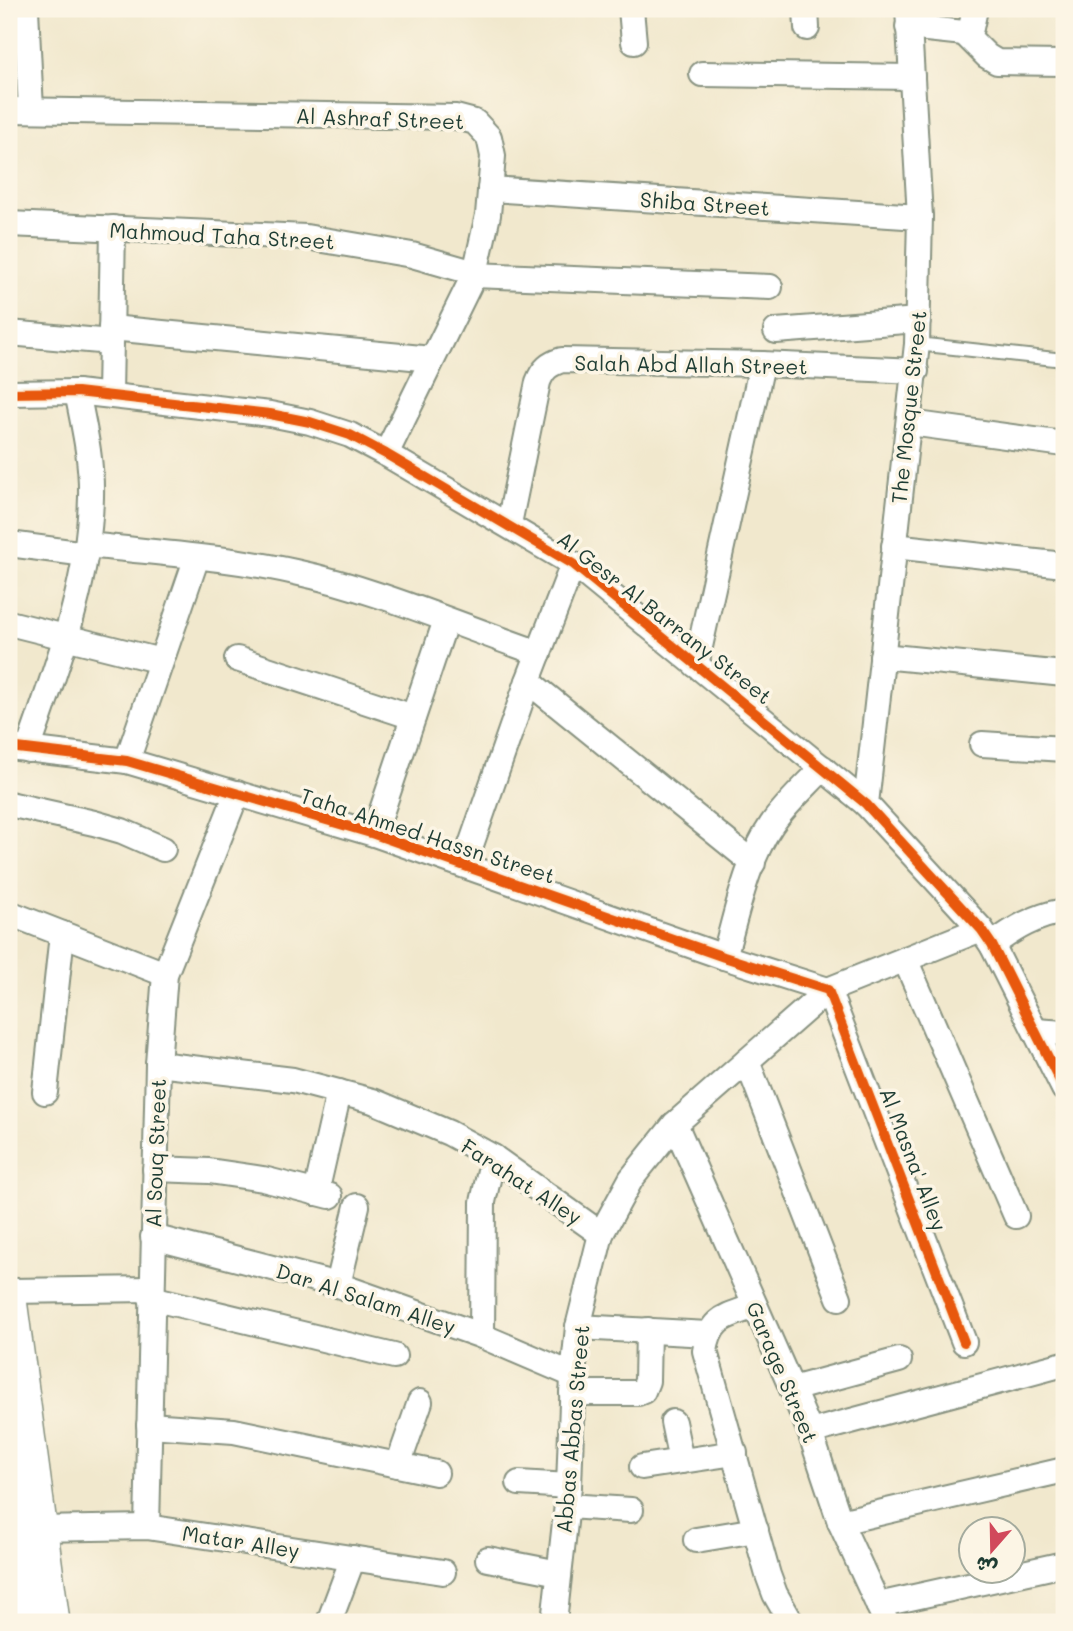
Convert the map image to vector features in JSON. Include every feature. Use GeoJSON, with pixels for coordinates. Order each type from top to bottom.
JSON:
{"type":"FeatureCollection","features":[{"type":"Feature","properties":{"kind":"main road"},"geometry":{"type":"LineString","coordinates":[[9,1300],[52,1622]]}},
{"type":"Feature","properties":{"kind":"main road"},"geometry":{"type":"LineString","coordinates":[[9,1493],[25,1622]]}},
{"type":"Feature","properties":{"kind":"street"},"geometry":{"type":"LineString","coordinates":[[20,110],[26,9]]}},
{"type":"Feature","properties":{"kind":"street"},"geometry":{"type":"LineString","coordinates":[[631,9],[634,43]]}},
{"type":"Feature","properties":{"kind":"street"},"geometry":{"type":"LineString","coordinates":[[964,33],[971,28],[975,9]]}},
{"type":"Feature","properties":{"kind":"street"},"geometry":{"type":"LineString","coordinates":[[908,18],[964,33],[987,57],[997,61],[1064,64]]}},
{"type":"Feature","properties":{"kind":"street","name":"The Mosque Street"},"geometry":{"type":"LineString","coordinates":[[866,804],[916,371],[920,217],[908,18]]}},
{"type":"Feature","properties":{"kind":"street"},"geometry":{"type":"LineString","coordinates":[[702,74],[912,77]]}},
{"type":"Feature","properties":{"kind":"street","name":"Al Ashraf Street"},"geometry":{"type":"LineString","coordinates":[[20,110],[456,117],[475,122],[489,137],[493,156],[488,215],[474,274],[386,454]]}},
{"type":"Feature","properties":{"kind":"street","name":"Shiba Street"},"geometry":{"type":"LineString","coordinates":[[490,189],[920,217]]}},
{"type":"Feature","properties":{"kind":"street","name":"Mahmoud Taha Street"},"geometry":{"type":"LineString","coordinates":[[9,224],[306,237],[412,255],[474,274],[770,287]]}},
{"type":"Feature","properties":{"kind":"street"},"geometry":{"type":"LineString","coordinates":[[110,395],[113,228]]}},
{"type":"Feature","properties":{"kind":"street"},"geometry":{"type":"LineString","coordinates":[[776,331],[918,332]]}},
{"type":"Feature","properties":{"kind":"street"},"geometry":{"type":"LineString","coordinates":[[9,333],[111,335],[432,359]]}},
{"type":"Feature","properties":{"kind":"street","name":"Salah Abd Allah Street"},"geometry":{"type":"LineString","coordinates":[[509,524],[538,382],[542,371],[551,363],[562,360],[762,364],[916,371]]}},
{"type":"Feature","properties":{"kind":"street"},"geometry":{"type":"LineString","coordinates":[[696,664],[762,364]]}},
{"type":"Feature","properties":{"kind":"street"},"geometry":{"type":"LineString","coordinates":[[18,748],[66,637],[87,550],[91,495],[88,446],[77,392]]}},
{"type":"Feature","properties":{"kind":"street","name":"Al Gesr Al Barrany Street"},"geometry":{"type":"LineString","coordinates":[[9,393],[77,392],[110,395],[270,414],[310,422],[349,435],[386,454],[573,564],[866,804],[986,937],[1064,1089]]}},
{"type":"Feature","properties":{"kind":"street"},"geometry":{"type":"LineString","coordinates":[[910,423],[1064,444]]}},
{"type":"Feature","properties":{"kind":"street"},"geometry":{"type":"LineString","coordinates":[[9,544],[197,557],[295,572],[343,584],[539,653]]}},
{"type":"Feature","properties":{"kind":"street"},"geometry":{"type":"LineString","coordinates":[[894,546],[1064,565]]}},
{"type":"Feature","properties":{"kind":"street"},"geometry":{"type":"LineString","coordinates":[[127,761],[197,557]]}},
{"type":"Feature","properties":{"kind":"street"},"geometry":{"type":"LineString","coordinates":[[464,865],[528,681],[573,564]]}},
{"type":"Feature","properties":{"kind":"street"},"geometry":{"type":"LineString","coordinates":[[374,834],[446,620]]}},
{"type":"Feature","properties":{"kind":"street"},"geometry":{"type":"LineString","coordinates":[[9,623],[161,661]]}},
{"type":"Feature","properties":{"kind":"street"},"geometry":{"type":"LineString","coordinates":[[882,656],[1064,674]]}},
{"type":"Feature","properties":{"kind":"street"},"geometry":{"type":"LineString","coordinates":[[237,659],[413,717]]}},
{"type":"Feature","properties":{"kind":"street"},"geometry":{"type":"LineString","coordinates":[[528,681],[753,863]]}},
{"type":"Feature","properties":{"kind":"street"},"geometry":{"type":"LineString","coordinates":[[982,744],[1063,740],[1064,758]]}},
{"type":"Feature","properties":{"kind":"street","name":"Taha Ahmed Hassn Street"},"geometry":{"type":"LineString","coordinates":[[18,748],[127,761],[237,793],[374,834],[724,957],[828,990]]}},
{"type":"Feature","properties":{"kind":"street"},"geometry":{"type":"LineString","coordinates":[[724,957],[753,863],[772,823],[823,768]]}},
{"type":"Feature","properties":{"kind":"street","name":"Al Souq Street"},"geometry":{"type":"LineString","coordinates":[[147,1527],[158,1064],[164,974],[237,793]]}},
{"type":"Feature","properties":{"kind":"street"},"geometry":{"type":"LineString","coordinates":[[9,804],[122,831],[163,849]]}},
{"type":"Feature","properties":{"kind":"street","name":"Abbas Abbas Street"},"geometry":{"type":"LineString","coordinates":[[554,1622],[568,1496],[578,1327],[601,1234],[631,1179],[675,1125],[828,990],[905,959],[986,937],[1045,914],[1064,911]]}},
{"type":"Feature","properties":{"kind":"street"},"geometry":{"type":"LineString","coordinates":[[9,913],[164,974]]}},
{"type":"Feature","properties":{"kind":"street"},"geometry":{"type":"LineString","coordinates":[[45,1092],[61,934]]}},
{"type":"Feature","properties":{"kind":"street"},"geometry":{"type":"LineString","coordinates":[[905,959],[1016,1216]]}},
{"type":"Feature","properties":{"kind":"street","name":"Al Masna' Alley"},"geometry":{"type":"LineString","coordinates":[[828,990],[964,1342]]}},
{"type":"Feature","properties":{"kind":"street"},"geometry":{"type":"LineString","coordinates":[[1036,1031],[1064,1033]]}},
{"type":"Feature","properties":{"kind":"street"},"geometry":{"type":"LineString","coordinates":[[747,1061],[839,1298]]}},
{"type":"Feature","properties":{"kind":"street","name":"Farahat Alley"},"geometry":{"type":"LineString","coordinates":[[158,1064],[293,1080],[386,1107],[449,1133],[493,1157],[601,1234]]}},
{"type":"Feature","properties":{"kind":"street"},"geometry":{"type":"LineString","coordinates":[[155,1169],[209,1171],[263,1179],[323,1195],[339,1092]]}},
{"type":"Feature","properties":{"kind":"street","name":"Garage Street"},"geometry":{"type":"LineString","coordinates":[[675,1125],[792,1389],[810,1432],[840,1522],[882,1614]]}},
{"type":"Feature","properties":{"kind":"street"},"geometry":{"type":"LineString","coordinates":[[482,1336],[483,1202],[493,1157]]}},
{"type":"Feature","properties":{"kind":"street"},"geometry":{"type":"LineString","coordinates":[[338,1284],[357,1206]]}},
{"type":"Feature","properties":{"kind":"street","name":"Dar Al Salam Alley"},"geometry":{"type":"LineString","coordinates":[[153,1237],[338,1284],[482,1336],[573,1384]]}},
{"type":"Feature","properties":{"kind":"street"},"geometry":{"type":"LineString","coordinates":[[9,1292],[152,1294],[394,1356]]}},
{"type":"Feature","properties":{"kind":"street"},"geometry":{"type":"LineString","coordinates":[[755,1306],[719,1320],[708,1334],[705,1351],[775,1594],[791,1622]]}},
{"type":"Feature","properties":{"kind":"street"},"geometry":{"type":"LineString","coordinates":[[578,1327],[708,1334]]}},
{"type":"Feature","properties":{"kind":"street"},"geometry":{"type":"LineString","coordinates":[[573,1384],[638,1393],[643,1391],[647,1381],[648,1331]]}},
{"type":"Feature","properties":{"kind":"street"},"geometry":{"type":"LineString","coordinates":[[792,1389],[899,1360]]}},
{"type":"Feature","properties":{"kind":"street"},"geometry":{"type":"LineString","coordinates":[[810,1432],[1064,1364]]}},
{"type":"Feature","properties":{"kind":"street"},"geometry":{"type":"LineString","coordinates":[[398,1465],[420,1402]]}},
{"type":"Feature","properties":{"kind":"street"},"geometry":{"type":"LineString","coordinates":[[673,1422],[681,1461]]}},
{"type":"Feature","properties":{"kind":"street"},"geometry":{"type":"LineString","coordinates":[[149,1425],[234,1431],[436,1473]]}},
{"type":"Feature","properties":{"kind":"street"},"geometry":{"type":"LineString","coordinates":[[642,1467],[735,1453]]}},
{"type":"Feature","properties":{"kind":"street"},"geometry":{"type":"LineString","coordinates":[[840,1522],[1060,1471]]}},
{"type":"Feature","properties":{"kind":"street"},"geometry":{"type":"LineString","coordinates":[[519,1483],[631,1510]]}},
{"type":"Feature","properties":{"kind":"street","name":"Matar Alley"},"geometry":{"type":"LineString","coordinates":[[38,1529],[147,1527],[443,1572]]}},
{"type":"Feature","properties":{"kind":"street"},"geometry":{"type":"LineString","coordinates":[[696,1540],[756,1530]]}},
{"type":"Feature","properties":{"kind":"street"},"geometry":{"type":"LineString","coordinates":[[329,1622],[353,1558]]}},
{"type":"Feature","properties":{"kind":"street"},"geometry":{"type":"LineString","coordinates":[[488,1559],[559,1573]]}},
{"type":"Feature","properties":{"kind":"street"},"geometry":{"type":"LineString","coordinates":[[882,1614],[1064,1564]]}},
{"type":"Feature","properties":{"kind":"lane"},"geometry":{"type":"LineString","coordinates":[[918,332],[1064,360]]}},
{"type":"Feature","properties":{"kind":"cycle path"},"geometry":{"type":"LineString","coordinates":[[9,393],[77,392],[270,414],[310,422],[350,435],[386,454],[573,564],[866,804],[981,929],[992,945],[1064,1089]]}},
{"type":"Feature","properties":{"kind":"cycle path"},"geometry":{"type":"LineString","coordinates":[[9,747],[127,761],[374,834],[724,957],[828,990],[964,1342]]}}]}
